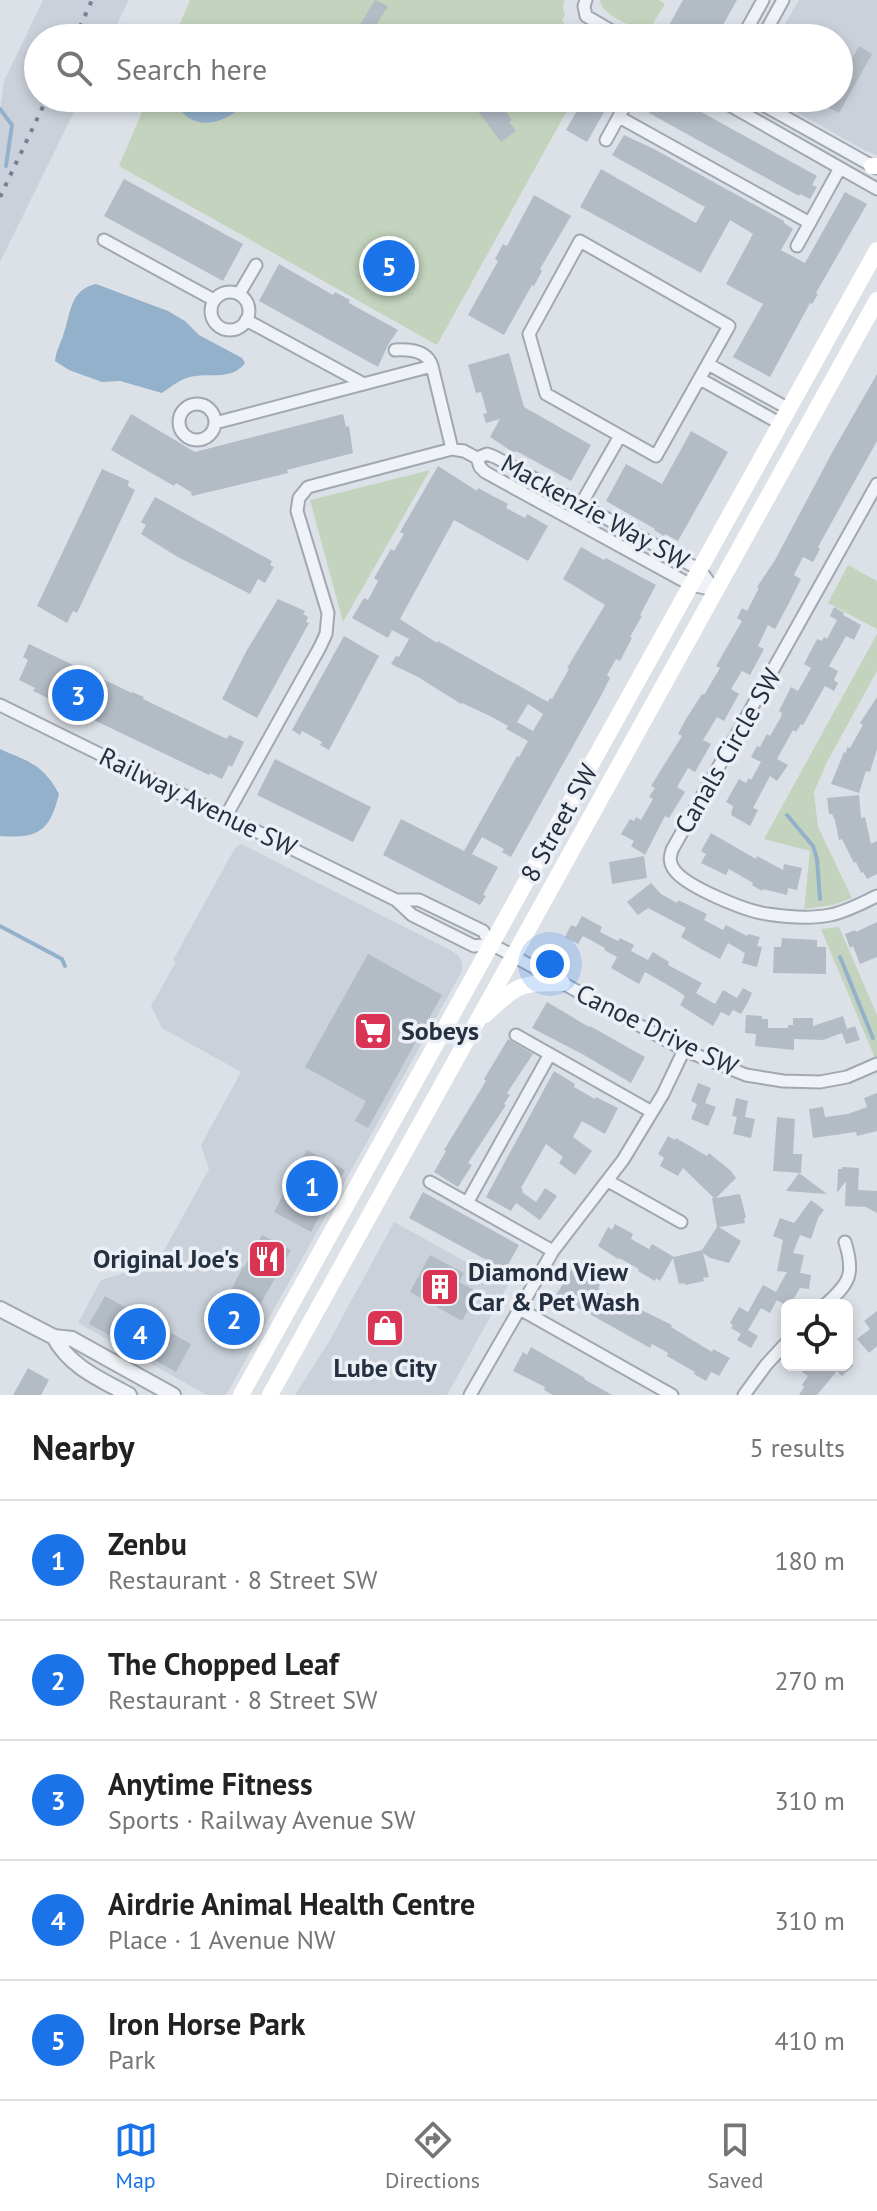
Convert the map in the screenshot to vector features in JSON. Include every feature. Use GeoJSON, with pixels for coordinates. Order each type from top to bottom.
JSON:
{"type":"FeatureCollection","features":[{"type":"Feature","properties":{"kind":"main road","name":"8 Street SW"},"geometry":{"type":"LineString","coordinates":[[241,1395],[877,250]]}},
{"type":"Feature","properties":{"kind":"main road","name":"8 Street SW"},"geometry":{"type":"LineString","coordinates":[[272,1395],[877,300]]}},
{"type":"Feature","properties":{"kind":"main road"},"geometry":{"type":"LineString","coordinates":[[475,1025],[519,986],[562,983]]}},
{"type":"Feature","properties":{"kind":"street"},"geometry":{"type":"LineString","coordinates":[[750,24],[763,0]]}},
{"type":"Feature","properties":{"kind":"street"},"geometry":{"type":"LineString","coordinates":[[770,24],[783,0]]}},
{"type":"Feature","properties":{"kind":"street"},"geometry":{"type":"LineString","coordinates":[[585,6],[590,20],[598,24]]}},
{"type":"Feature","properties":{"kind":"street"},"geometry":{"type":"LineString","coordinates":[[606,140],[622,112]]}},
{"type":"Feature","properties":{"kind":"street"},"geometry":{"type":"LineString","coordinates":[[742,112],[877,189]]}},
{"type":"Feature","properties":{"kind":"street"},"geometry":{"type":"LineString","coordinates":[[776,112],[875,167]]}},
{"type":"Feature","properties":{"kind":"street"},"geometry":{"type":"LineString","coordinates":[[619,117],[810,223]]}},
{"type":"Feature","properties":{"kind":"street"},"geometry":{"type":"LineString","coordinates":[[797,246],[840,168]]}},
{"type":"Feature","properties":{"kind":"street"},"geometry":{"type":"LineString","coordinates":[[104,240],[214,300]]}},
{"type":"Feature","properties":{"kind":"street"},"geometry":{"type":"LineString","coordinates":[[580,241],[729,326],[700,379],[656,456],[546,394],[529,334],[580,241]]}},
{"type":"Feature","properties":{"kind":"street"},"geometry":{"type":"LineString","coordinates":[[239,294],[256,265]]}},
{"type":"Feature","properties":{"kind":"street"},"geometry":{"type":"LineString","coordinates":[[225,292],[239,294],[248,306],[246,320],[234,329],[220,327],[211,314],[214,300],[225,292]]}},
{"type":"Feature","properties":{"kind":"street"},"geometry":{"type":"LineString","coordinates":[[246,320],[364,384]]}},
{"type":"Feature","properties":{"kind":"street"},"geometry":{"type":"LineString","coordinates":[[226,816],[326,634],[328,613],[297,511],[299,498],[308,487],[452,449],[430,360],[408,349],[395,350]]}},
{"type":"Feature","properties":{"kind":"street"},"geometry":{"type":"LineString","coordinates":[[708,364],[785,417]]}},
{"type":"Feature","properties":{"kind":"street"},"geometry":{"type":"LineString","coordinates":[[215,423],[432,366]]}},
{"type":"Feature","properties":{"kind":"street"},"geometry":{"type":"LineString","coordinates":[[700,379],[785,417]]}},
{"type":"Feature","properties":{"kind":"street"},"geometry":{"type":"LineString","coordinates":[[572,520],[620,436]]}},
{"type":"Feature","properties":{"kind":"street","name":"Mackenzie Way SW"},"geometry":{"type":"LineString","coordinates":[[452,449],[477,458],[485,472],[691,585],[715,590]]}},
{"type":"Feature","properties":{"kind":"street","name":"Mackenzie Way SW"},"geometry":{"type":"LineString","coordinates":[[477,458],[487,454],[495,457],[700,570],[715,590]]}},
{"type":"Feature","properties":{"kind":"street","name":"Canals Circle SW"},"geometry":{"type":"LineString","coordinates":[[877,484],[670,857],[670,864],[681,877],[741,907],[764,914],[796,917],[831,915],[877,896]]}},
{"type":"Feature","properties":{"kind":"street","name":"Railway Avenue SW"},"geometry":{"type":"LineString","coordinates":[[0,705],[396,900],[412,915],[474,946],[491,944],[483,931],[419,900],[396,900]]}},
{"type":"Feature","properties":{"kind":"street","name":"Canoe Drive SW"},"geometry":{"type":"LineString","coordinates":[[491,944],[684,1050],[746,1075],[783,1081],[820,1082],[847,1077],[877,1064]]}},
{"type":"Feature","properties":{"kind":"street"},"geometry":{"type":"LineString","coordinates":[[516,1035],[652,1112]]}},
{"type":"Feature","properties":{"kind":"street"},"geometry":{"type":"LineString","coordinates":[[470,1395],[553,1251],[608,1181],[652,1112],[684,1050]]}},
{"type":"Feature","properties":{"kind":"street"},"geometry":{"type":"LineString","coordinates":[[467,1203],[550,1054]]}},
{"type":"Feature","properties":{"kind":"street"},"geometry":{"type":"LineString","coordinates":[[608,1181],[681,1222]]}},
{"type":"Feature","properties":{"kind":"street"},"geometry":{"type":"LineString","coordinates":[[430,1182],[553,1251]]}},
{"type":"Feature","properties":{"kind":"street"},"geometry":{"type":"LineString","coordinates":[[831,1299],[845,1284],[851,1271],[845,1242]]}},
{"type":"Feature","properties":{"kind":"street"},"geometry":{"type":"LineString","coordinates":[[518,1308],[672,1395]]}},
{"type":"Feature","properties":{"kind":"street"},"geometry":{"type":"LineString","coordinates":[[0,1309],[54,1337],[72,1339],[173,1395]]}},
{"type":"Feature","properties":{"kind":"street"},"geometry":{"type":"LineString","coordinates":[[54,1337],[61,1351],[76,1365],[129,1395]]}},
{"type":"Feature","properties":{"kind":"street"},"geometry":{"type":"LineString","coordinates":[[744,1395],[781,1349]]}},
{"type":"Feature","properties":{"kind":"shaded area"},"geometry":{"type":"Polygon","coordinates":[[[43,0],[129,0],[117,24],[31,24],[43,0]]]}},
{"type":"Feature","properties":{"kind":"shaded area"},"geometry":{"type":"Polygon","coordinates":[[[799,0],[877,0],[877,155],[796,112],[853,112],[853,24],[785,24],[799,0]]]}},
{"type":"Feature","properties":{"kind":"shaded area"},"geometry":{"type":"Polygon","coordinates":[[[24,39],[24,112],[74,112],[0,262],[0,111],[4,81],[24,39]]]}},
{"type":"Feature","properties":{"kind":"shaded area"},"geometry":{"type":"Polygon","coordinates":[[[241,844],[452,951],[459,956],[462,971],[228,1392],[225,1395],[207,1395],[78,1323],[101,1280],[147,1266],[160,1258],[209,1169],[201,1145],[241,1072],[162,1028],[151,1006],[235,848],[241,844]]]}},
{"type":"Feature","properties":{"kind":"shaded area"},"geometry":{"type":"Polygon","coordinates":[[[394,1222],[508,1285],[447,1395],[295,1395],[330,1340],[394,1222]]]}},
{"type":"Feature","properties":{"kind":"green space"},"geometry":{"type":"Polygon","coordinates":[[[190,0],[564,0],[565,16],[562,19],[564,24],[180,24],[190,0]]]}},
{"type":"Feature","properties":{"kind":"green space"},"geometry":{"type":"Polygon","coordinates":[[[600,0],[659,0],[665,4],[653,24],[627,24],[602,6],[600,0]]]}},
{"type":"Feature","properties":{"kind":"green space"},"geometry":{"type":"Polygon","coordinates":[[[142,112],[566,112],[437,345],[119,166],[142,112]]]}},
{"type":"Feature","properties":{"kind":"green space"},"geometry":{"type":"Polygon","coordinates":[[[430,470],[343,622],[310,500],[430,470]]]}},
{"type":"Feature","properties":{"kind":"green space"},"geometry":{"type":"Polygon","coordinates":[[[848,565],[877,581],[877,629],[828,603],[848,565]]]}},
{"type":"Feature","properties":{"kind":"green space"},"geometry":{"type":"Polygon","coordinates":[[[877,634],[877,671],[814,792],[818,827],[852,898],[833,905],[804,909],[810,851],[764,839],[877,634]]]}},
{"type":"Feature","properties":{"kind":"green space"},"geometry":{"type":"Polygon","coordinates":[[[839,927],[877,1015],[875,1058],[821,929],[839,927]]]}},
{"type":"Feature","properties":{"kind":"water"},"geometry":{"type":"Polygon","coordinates":[[[183,112],[235,112],[216,122],[206,123],[183,112]]]}},
{"type":"Feature","properties":{"kind":"water"},"geometry":{"type":"Polygon","coordinates":[[[96,284],[168,311],[185,321],[199,335],[242,358],[245,363],[232,373],[184,379],[162,393],[120,381],[102,382],[69,370],[55,361],[57,351],[76,297],[96,284]]]}},
{"type":"Feature","properties":{"kind":"water"},"geometry":{"type":"Polygon","coordinates":[[[0,749],[41,770],[59,794],[51,817],[33,834],[0,836],[0,749]]]}},
{"type":"Feature","properties":{"kind":"building"},"geometry":{"type":"Polygon","coordinates":[[[375,0],[388,6],[377,24],[360,24],[375,0]]]}},
{"type":"Feature","properties":{"kind":"building"},"geometry":{"type":"Polygon","coordinates":[[[683,0],[737,0],[724,24],[670,24],[683,0]]]}},
{"type":"Feature","properties":{"kind":"building"},"geometry":{"type":"Polygon","coordinates":[[[859,46],[872,54],[853,88],[853,57],[859,46]]]}},
{"type":"Feature","properties":{"kind":"building"},"geometry":{"type":"Polygon","coordinates":[[[478,112],[506,112],[516,131],[501,142],[478,112]]]}},
{"type":"Feature","properties":{"kind":"building"},"geometry":{"type":"Polygon","coordinates":[[[576,112],[604,112],[587,142],[566,130],[576,112]]]}},
{"type":"Feature","properties":{"kind":"building"},"geometry":{"type":"Polygon","coordinates":[[[701,112],[817,176],[812,185],[817,187],[810,199],[799,196],[649,113],[701,112]]]}},
{"type":"Feature","properties":{"kind":"building"},"geometry":{"type":"Polygon","coordinates":[[[624,135],[784,221],[793,229],[781,250],[805,263],[845,192],[867,204],[770,377],[733,357],[763,304],[726,284],[753,234],[730,220],[701,273],[580,207],[601,169],[696,223],[705,207],[612,155],[624,135]]]}},
{"type":"Feature","properties":{"kind":"building"},"geometry":{"type":"Polygon","coordinates":[[[124,179],[243,244],[223,281],[104,216],[124,179]]]}},
{"type":"Feature","properties":{"kind":"building"},"geometry":{"type":"Polygon","coordinates":[[[534,195],[571,216],[504,335],[468,315],[498,261],[495,259],[503,244],[507,246],[534,195]]]}},
{"type":"Feature","properties":{"kind":"building"},"geometry":{"type":"Polygon","coordinates":[[[279,264],[333,295],[335,292],[350,300],[349,303],[398,330],[378,367],[259,301],[279,264]]]}},
{"type":"Feature","properties":{"kind":"building"},"geometry":{"type":"Polygon","coordinates":[[[509,353],[524,407],[591,445],[571,481],[520,453],[514,453],[490,437],[500,419],[486,423],[483,414],[487,413],[481,392],[476,393],[468,365],[509,353]]]}},
{"type":"Feature","properties":{"kind":"building"},"geometry":{"type":"Polygon","coordinates":[[[877,374],[877,441],[818,547],[820,549],[813,562],[803,557],[794,575],[801,579],[789,603],[775,629],[768,625],[758,646],[764,649],[750,675],[742,671],[731,689],[739,694],[724,721],[717,717],[703,740],[711,744],[695,772],[688,768],[677,787],[685,792],[669,818],[665,816],[645,855],[631,846],[634,841],[621,834],[630,819],[634,821],[636,817],[641,820],[653,799],[649,797],[655,788],[651,786],[682,736],[678,734],[686,719],[720,668],[716,666],[742,621],[737,618],[742,608],[747,611],[757,587],[775,560],[877,374]]]}},
{"type":"Feature","properties":{"kind":"building"},"geometry":{"type":"Polygon","coordinates":[[[131,414],[195,452],[343,414],[346,427],[349,426],[353,453],[287,470],[288,473],[192,496],[191,492],[176,483],[174,486],[111,450],[131,414]]]}},
{"type":"Feature","properties":{"kind":"building"},"geometry":{"type":"Polygon","coordinates":[[[691,431],[728,452],[678,541],[664,536],[606,501],[626,464],[662,484],[691,431]]]}},
{"type":"Feature","properties":{"kind":"building"},"geometry":{"type":"Polygon","coordinates":[[[438,466],[477,491],[478,488],[508,504],[506,508],[525,518],[527,514],[548,526],[528,561],[454,520],[400,619],[437,643],[548,702],[605,605],[563,579],[581,547],[656,585],[620,661],[616,659],[607,675],[610,678],[602,694],[511,857],[502,852],[504,849],[482,837],[472,854],[498,867],[480,905],[383,855],[401,819],[464,851],[528,741],[506,729],[508,726],[461,704],[391,664],[396,656],[399,657],[409,639],[392,630],[388,638],[352,618],[364,598],[368,600],[378,581],[374,578],[404,534],[400,532],[438,466]],[[528,704],[517,722],[533,731],[543,714],[528,704]]]}},
{"type":"Feature","properties":{"kind":"building"},"geometry":{"type":"Polygon","coordinates":[[[102,469],[129,481],[128,486],[135,490],[77,613],[73,611],[67,623],[37,606],[102,469]]]}},
{"type":"Feature","properties":{"kind":"building"},"geometry":{"type":"Polygon","coordinates":[[[155,497],[272,561],[270,565],[274,567],[265,583],[258,579],[250,594],[141,534],[146,525],[141,522],[155,497]]]}},
{"type":"Feature","properties":{"kind":"building"},"geometry":{"type":"Polygon","coordinates":[[[278,599],[305,611],[303,614],[308,617],[306,622],[309,623],[257,718],[222,699],[278,599]]]}},
{"type":"Feature","properties":{"kind":"building"},"geometry":{"type":"Polygon","coordinates":[[[834,607],[861,625],[854,640],[846,636],[829,666],[838,671],[834,691],[825,686],[803,725],[796,732],[793,730],[777,759],[788,765],[777,781],[770,776],[753,808],[758,810],[750,826],[731,815],[733,806],[726,802],[739,779],[746,783],[749,778],[751,780],[761,762],[751,757],[767,734],[770,736],[781,717],[779,711],[791,687],[798,691],[811,668],[804,664],[817,639],[827,639],[837,620],[830,616],[834,607]]]}},
{"type":"Feature","properties":{"kind":"building"},"geometry":{"type":"Polygon","coordinates":[[[344,636],[379,656],[329,750],[320,745],[322,742],[302,731],[300,735],[292,730],[344,636]]]}},
{"type":"Feature","properties":{"kind":"building"},"geometry":{"type":"Polygon","coordinates":[[[29,644],[227,739],[229,735],[244,742],[232,767],[229,765],[222,779],[209,775],[33,691],[35,688],[19,680],[28,660],[23,657],[29,644]]]}},
{"type":"Feature","properties":{"kind":"building"},"geometry":{"type":"Polygon","coordinates":[[[877,697],[877,749],[859,793],[831,784],[844,752],[847,747],[850,748],[863,725],[860,723],[877,697]]]}},
{"type":"Feature","properties":{"kind":"building"},"geometry":{"type":"Polygon","coordinates":[[[275,759],[371,807],[353,842],[257,795],[275,759]]]}},
{"type":"Feature","properties":{"kind":"building"},"geometry":{"type":"Polygon","coordinates":[[[859,795],[861,818],[865,817],[871,844],[877,841],[877,874],[867,879],[854,863],[842,839],[839,840],[835,820],[829,814],[827,798],[859,795]]]}},
{"type":"Feature","properties":{"kind":"building"},"geometry":{"type":"Polygon","coordinates":[[[711,833],[756,859],[757,856],[783,870],[784,864],[802,868],[797,890],[788,888],[787,895],[762,891],[729,869],[726,875],[701,863],[706,854],[701,851],[711,833]]]}},
{"type":"Feature","properties":{"kind":"building"},"geometry":{"type":"Polygon","coordinates":[[[644,856],[647,878],[612,884],[609,862],[644,856]]]}},
{"type":"Feature","properties":{"kind":"building"},"geometry":{"type":"Polygon","coordinates":[[[651,883],[661,894],[677,903],[678,900],[707,914],[704,920],[723,930],[726,925],[747,936],[760,937],[757,946],[762,947],[757,967],[742,963],[745,953],[728,943],[720,959],[703,950],[681,937],[686,928],[648,908],[638,915],[627,902],[651,883]]]}},
{"type":"Feature","properties":{"kind":"building"},"geometry":{"type":"Polygon","coordinates":[[[582,916],[602,927],[600,932],[634,945],[631,951],[648,960],[653,952],[669,962],[668,965],[702,983],[696,993],[715,1004],[723,990],[737,998],[743,988],[752,993],[748,1002],[741,1014],[733,1010],[729,1016],[721,1012],[713,1026],[680,1005],[685,996],[673,988],[645,972],[639,984],[611,968],[617,957],[605,948],[583,936],[578,944],[565,937],[571,925],[576,927],[582,916]]]}},
{"type":"Feature","properties":{"kind":"building"},"geometry":{"type":"Polygon","coordinates":[[[877,922],[877,957],[860,964],[845,934],[877,922]]]}},
{"type":"Feature","properties":{"kind":"building"},"geometry":{"type":"Polygon","coordinates":[[[782,938],[817,940],[817,947],[826,947],[826,974],[773,973],[774,947],[781,947],[782,938]]]}},
{"type":"Feature","properties":{"kind":"building","name":"Sobeys"},"geometry":{"type":"Polygon","coordinates":[[[368,954],[442,995],[368,1128],[355,1121],[366,1101],[305,1067],[368,954]]]}},
{"type":"Feature","properties":{"kind":"building"},"geometry":{"type":"Polygon","coordinates":[[[547,1002],[645,1057],[631,1083],[532,1028],[547,1002]]]}},
{"type":"Feature","properties":{"kind":"building"},"geometry":{"type":"Polygon","coordinates":[[[746,1015],[768,1019],[768,1028],[788,1028],[788,1025],[793,1025],[793,1018],[813,1018],[813,1026],[843,1016],[847,1029],[855,1026],[860,1040],[846,1044],[842,1033],[823,1040],[794,1039],[794,1050],[755,1046],[756,1034],[745,1033],[746,1015]]]}},
{"type":"Feature","properties":{"kind":"building"},"geometry":{"type":"Polygon","coordinates":[[[508,1039],[533,1054],[507,1093],[510,1095],[506,1105],[468,1163],[472,1165],[458,1187],[434,1172],[508,1039]]]}},
{"type":"Feature","properties":{"kind":"building"},"geometry":{"type":"Polygon","coordinates":[[[554,1071],[575,1084],[574,1087],[618,1108],[605,1134],[582,1121],[573,1137],[592,1151],[575,1175],[559,1163],[563,1157],[546,1144],[521,1188],[536,1202],[545,1188],[557,1196],[540,1220],[516,1203],[511,1211],[486,1197],[554,1071]]]}},
{"type":"Feature","properties":{"kind":"building"},"geometry":{"type":"Polygon","coordinates":[[[698,1083],[711,1088],[705,1103],[716,1107],[708,1126],[691,1119],[697,1104],[691,1101],[698,1083]]]}},
{"type":"Feature","properties":{"kind":"building"},"geometry":{"type":"Polygon","coordinates":[[[877,1093],[877,1131],[857,1136],[856,1132],[813,1138],[809,1109],[823,1107],[825,1117],[848,1114],[867,1107],[864,1098],[877,1093]]]}},
{"type":"Feature","properties":{"kind":"building"},"geometry":{"type":"Polygon","coordinates":[[[736,1098],[748,1101],[745,1117],[755,1119],[751,1138],[733,1134],[737,1117],[732,1116],[736,1098]]]}},
{"type":"Feature","properties":{"kind":"building"},"geometry":{"type":"Polygon","coordinates":[[[777,1117],[795,1119],[793,1154],[802,1154],[801,1173],[773,1171],[777,1117]]]}},
{"type":"Feature","properties":{"kind":"building"},"geometry":{"type":"Polygon","coordinates":[[[668,1136],[707,1156],[709,1153],[731,1171],[736,1178],[716,1198],[740,1194],[746,1218],[745,1223],[719,1227],[741,1241],[729,1263],[703,1253],[709,1277],[685,1285],[679,1284],[673,1258],[660,1281],[656,1278],[655,1281],[598,1246],[608,1227],[612,1230],[615,1224],[633,1234],[631,1239],[649,1249],[652,1244],[674,1257],[702,1250],[717,1227],[714,1198],[683,1168],[678,1176],[660,1166],[664,1158],[658,1154],[668,1136]]]}},
{"type":"Feature","properties":{"kind":"building"},"geometry":{"type":"Polygon","coordinates":[[[307,1150],[345,1170],[311,1232],[274,1212],[307,1150]]]}},
{"type":"Feature","properties":{"kind":"building"},"geometry":{"type":"Polygon","coordinates":[[[859,1168],[858,1190],[877,1191],[877,1213],[866,1207],[845,1206],[846,1181],[837,1193],[838,1169],[859,1168]]]}},
{"type":"Feature","properties":{"kind":"building"},"geometry":{"type":"Polygon","coordinates":[[[799,1173],[827,1194],[786,1191],[799,1173]]]}},
{"type":"Feature","properties":{"kind":"building"},"geometry":{"type":"Polygon","coordinates":[[[423,1192],[519,1245],[505,1270],[409,1218],[423,1192]]]}},
{"type":"Feature","properties":{"kind":"building"},"geometry":{"type":"Polygon","coordinates":[[[811,1200],[824,1210],[811,1239],[800,1235],[793,1253],[804,1255],[800,1273],[811,1275],[809,1289],[800,1288],[794,1299],[781,1299],[781,1302],[777,1300],[770,1313],[761,1308],[748,1330],[758,1336],[751,1348],[737,1340],[741,1334],[731,1328],[733,1325],[730,1323],[739,1307],[748,1312],[763,1285],[776,1292],[787,1272],[777,1271],[783,1240],[773,1236],[780,1218],[794,1223],[811,1200]]]}},
{"type":"Feature","properties":{"kind":"building"},"geometry":{"type":"Polygon","coordinates":[[[262,1235],[291,1250],[244,1333],[217,1317],[262,1235]]]}},
{"type":"Feature","properties":{"kind":"building","name":"Diamond View Car & Pet Wash"},"geometry":{"type":"Polygon","coordinates":[[[430,1255],[464,1273],[459,1282],[478,1292],[462,1321],[410,1292],[430,1255]]]}},
{"type":"Feature","properties":{"kind":"building"},"geometry":{"type":"Polygon","coordinates":[[[572,1269],[600,1285],[598,1288],[672,1325],[712,1352],[713,1349],[730,1358],[719,1376],[711,1372],[706,1381],[667,1356],[668,1353],[652,1344],[650,1348],[556,1295],[572,1269]]]}},
{"type":"Feature","properties":{"kind":"building"},"geometry":{"type":"Polygon","coordinates":[[[105,1296],[191,1344],[176,1372],[89,1324],[105,1296]]]}},
{"type":"Feature","properties":{"kind":"building","name":"Lube City"},"geometry":{"type":"Polygon","coordinates":[[[384,1311],[400,1320],[386,1345],[371,1337],[384,1311]]]}},
{"type":"Feature","properties":{"kind":"building"},"geometry":{"type":"Polygon","coordinates":[[[877,1311],[877,1346],[869,1353],[857,1339],[870,1329],[864,1321],[877,1311]]]}},
{"type":"Feature","properties":{"kind":"building"},"geometry":{"type":"Polygon","coordinates":[[[531,1347],[612,1395],[553,1395],[544,1390],[545,1387],[513,1371],[523,1352],[527,1355],[531,1347]]]}},
{"type":"Feature","properties":{"kind":"building"},"geometry":{"type":"Polygon","coordinates":[[[28,1368],[49,1380],[41,1395],[13,1395],[28,1368]]]}},
{"type":"Feature","properties":{"kind":"building"},"geometry":{"type":"Polygon","coordinates":[[[837,1371],[817,1395],[799,1395],[808,1376],[802,1372],[837,1371]]]}},
{"type":"Feature","properties":{"kind":"waterway"},"geometry":{"type":"LineString","coordinates":[[0,109],[12,125],[6,166]]}},
{"type":"Feature","properties":{"kind":"waterway"},"geometry":{"type":"LineString","coordinates":[[787,815],[813,846],[820,899]]}},
{"type":"Feature","properties":{"kind":"waterway"},"geometry":{"type":"LineString","coordinates":[[0,926],[62,959],[65,966]]}},
{"type":"Feature","properties":{"kind":"waterway"},"geometry":{"type":"LineString","coordinates":[[840,957],[873,1038]]}},
{"type":"Feature","properties":{"kind":"railway"},"geometry":{"type":"LineString","coordinates":[[81,24],[92,0]]}},
{"type":"Feature","properties":{"kind":"railway"},"geometry":{"type":"LineString","coordinates":[[0,197],[40,112]]}},
{"type":"Feature","properties":{"kind":"place","name":"Iron Horse Park"},"geometry":{"type":"Point","coordinates":[389,266]}},
{"type":"Feature","properties":{"kind":"place","name":"Anytime Fitness"},"geometry":{"type":"Point","coordinates":[78,695]}},
{"type":"Feature","properties":{"kind":"place","name":"Sobeys"},"geometry":{"type":"Point","coordinates":[373,1031]}},
{"type":"Feature","properties":{"kind":"place","name":"Zenbu"},"geometry":{"type":"Point","coordinates":[312,1186]}},
{"type":"Feature","properties":{"kind":"place","name":"Original Joe's"},"geometry":{"type":"Point","coordinates":[267,1259]}},
{"type":"Feature","properties":{"kind":"place","name":"Diamond View Car & Pet Wash"},"geometry":{"type":"Point","coordinates":[440,1287]}},
{"type":"Feature","properties":{"kind":"place","name":"The Chopped Leaf"},"geometry":{"type":"Point","coordinates":[234,1319]}},
{"type":"Feature","properties":{"kind":"place","name":"Lube City"},"geometry":{"type":"Point","coordinates":[385,1328]}},
{"type":"Feature","properties":{"kind":"place","name":"Airdrie Animal Health Centre"},"geometry":{"type":"Point","coordinates":[140,1334]}}]}
